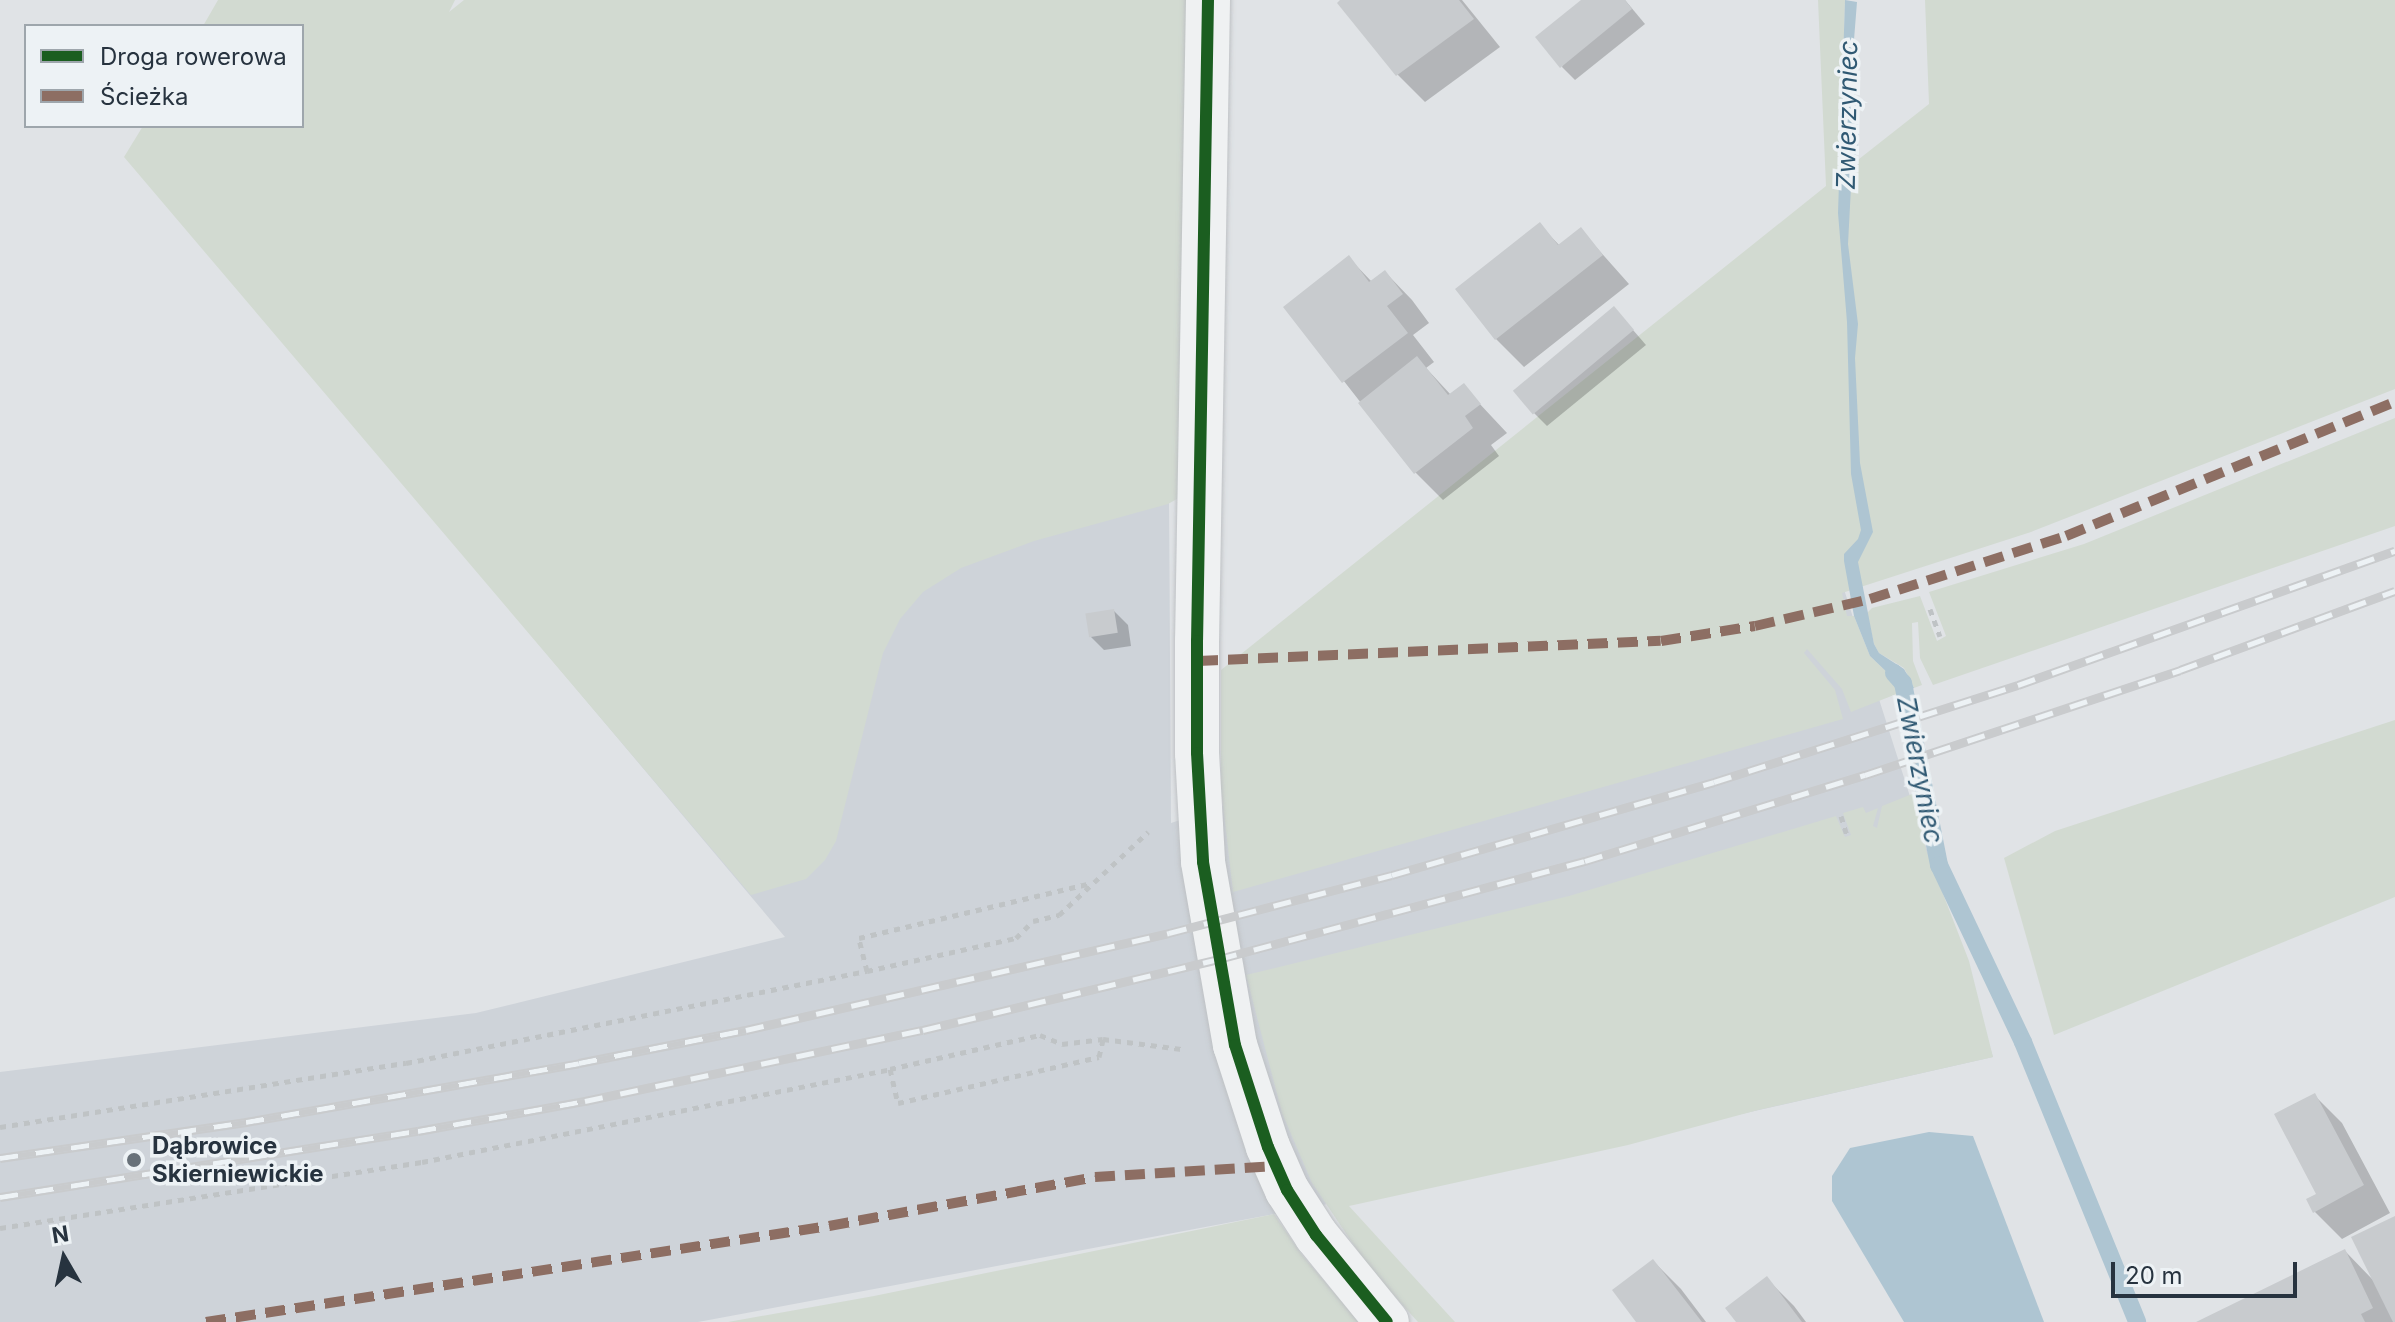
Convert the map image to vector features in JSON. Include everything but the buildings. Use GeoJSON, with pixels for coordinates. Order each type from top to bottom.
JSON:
{"type":"FeatureCollection","features":[{"type":"Feature","properties":{"kind":"street"},"geometry":{"type":"LineString","coordinates":[[1208,0],[1197,641],[1199,817],[1210,907],[1239,1056],[1268,1147],[1287,1190],[1334,1260],[1387,1322]]}},
{"type":"Feature","properties":{"kind":"path"},"geometry":{"type":"LineString","coordinates":[[1930,609],[1940,636]]}},
{"type":"Feature","properties":{"kind":"path"},"geometry":{"type":"LineString","coordinates":[[1841,816],[1847,836]]}},
{"type":"Feature","properties":{"kind":"path"},"geometry":{"type":"LineString","coordinates":[[0,1127],[406,1063],[867,971],[1016,938],[1033,921],[1059,915],[1143,833],[1199,817]]}},
{"type":"Feature","properties":{"kind":"path"},"geometry":{"type":"LineString","coordinates":[[867,971],[859,938],[1092,883]]}},
{"type":"Feature","properties":{"kind":"path"},"geometry":{"type":"LineString","coordinates":[[0,1228],[422,1162],[890,1069],[1040,1035],[1062,1044],[1103,1039],[1239,1056]]}},
{"type":"Feature","properties":{"kind":"path"},"geometry":{"type":"LineString","coordinates":[[890,1069],[898,1103],[1099,1057],[1103,1039]]}},
{"type":"Feature","properties":{"kind":"shaded area"},"geometry":{"type":"Polygon","coordinates":[[[218,0],[455,0],[449,12],[464,0],[1188,0],[1181,491],[1177,499],[1168,504],[1034,541],[961,568],[923,592],[900,619],[883,653],[836,841],[825,860],[806,879],[751,895],[124,157],[142,128],[304,128],[304,24],[204,24],[218,0]]]}},
{"type":"Feature","properties":{"kind":"shaded area"},"geometry":{"type":"Polygon","coordinates":[[[864,0],[1166,0],[1171,823],[1240,801],[1835,561],[1993,1057],[1424,1186],[698,1322],[0,1322],[0,1072],[476,1013],[785,937],[345,414],[864,0]]]}},
{"type":"Feature","properties":{"kind":"shaded area"},"geometry":{"type":"Polygon","coordinates":[[[1818,0],[1845,0],[1840,174],[1929,104],[1925,0],[2395,0],[2395,389],[2031,532],[1842,593],[1847,616],[1854,616],[1870,656],[1894,679],[1899,693],[1851,712],[1842,689],[1807,649],[1804,653],[1835,690],[1843,719],[1233,892],[1221,788],[1221,670],[1826,186],[1818,0]]]}},
{"type":"Feature","properties":{"kind":"shaded area"},"geometry":{"type":"Polygon","coordinates":[[[2395,418],[2395,526],[1933,685],[1920,658],[1918,622],[1912,623],[1913,661],[1922,685],[1914,688],[1904,668],[1879,653],[1874,644],[1867,613],[1872,608],[1920,596],[1937,641],[1946,636],[1929,592],[2084,544],[2395,418]]]}},
{"type":"Feature","properties":{"kind":"shaded area"},"geometry":{"type":"Polygon","coordinates":[[[2395,720],[2395,897],[2054,1035],[2004,858],[2055,831],[2395,720]]]}},
{"type":"Feature","properties":{"kind":"shaded area"},"geometry":{"type":"Polygon","coordinates":[[[1917,792],[1926,850],[1969,961],[1993,1057],[1758,1110],[1628,1145],[1349,1206],[1455,1322],[1418,1322],[1370,1269],[1312,1183],[1282,1113],[1246,975],[1569,896],[1836,816],[1845,837],[1851,835],[1843,813],[1863,807],[1866,813],[1878,808],[1873,826],[1877,828],[1882,806],[1917,792]]]}},
{"type":"Feature","properties":{"kind":"shaded area"},"geometry":{"type":"Polygon","coordinates":[[[1274,1214],[1302,1255],[1359,1322],[728,1322],[874,1296],[1274,1214]]]}},
{"type":"Feature","properties":{"kind":"water"},"geometry":{"type":"Polygon","coordinates":[[[1845,0],[1857,2],[1852,65],[1859,138],[1851,187],[1848,244],[1858,324],[1855,358],[1860,463],[1873,532],[1858,562],[1874,644],[1879,653],[1904,669],[1914,688],[1899,693],[1894,679],[1870,656],[1854,616],[1844,561],[1844,554],[1858,539],[1861,530],[1851,474],[1847,322],[1838,213],[1845,0]]]}},
{"type":"Feature","properties":{"kind":"water"},"geometry":{"type":"Polygon","coordinates":[[[1929,1132],[1973,1136],[2044,1322],[1904,1322],[1832,1201],[1832,1176],[1850,1148],[1929,1132]]]}},
{"type":"Feature","properties":{"kind":"waterway","name":"Zwierzyniec"},"geometry":{"type":"LineString","coordinates":[[1894,673],[1903,683],[1939,865],[2023,1042],[2137,1322]]}},
{"type":"Feature","properties":{"kind":"railway"},"geometry":{"type":"LineString","coordinates":[[0,1158],[246,1122],[579,1063],[746,1030],[1169,933],[1392,875],[1714,782],[2018,685],[2395,551]]}},
{"type":"Feature","properties":{"kind":"railway"},"geometry":{"type":"LineString","coordinates":[[0,1197],[418,1131],[585,1101],[923,1030],[1219,959],[1585,861],[1865,775],[2180,670],[2395,591]]}},
{"type":"Feature","properties":{"kind":"marked path"},"geometry":{"type":"LineString","coordinates":[[1198,661],[1661,641],[1755,626],[1870,599],[2066,536],[2395,402]]}},
{"type":"Feature","properties":{"kind":"marked path"},"geometry":{"type":"LineString","coordinates":[[206,1322],[829,1226],[1095,1177],[1277,1166]]}},
{"type":"Feature","properties":{"kind":"cycle path"},"geometry":{"type":"LineString","coordinates":[[1208,0],[1197,641],[1197,753],[1203,862],[1235,1045],[1268,1147],[1287,1190],[1316,1235],[1387,1322]]}},
{"type":"Feature","properties":{"kind":"place","name":"Dąbrowice Skierniewickie"},"geometry":{"type":"Point","coordinates":[134,1160]}}]}
